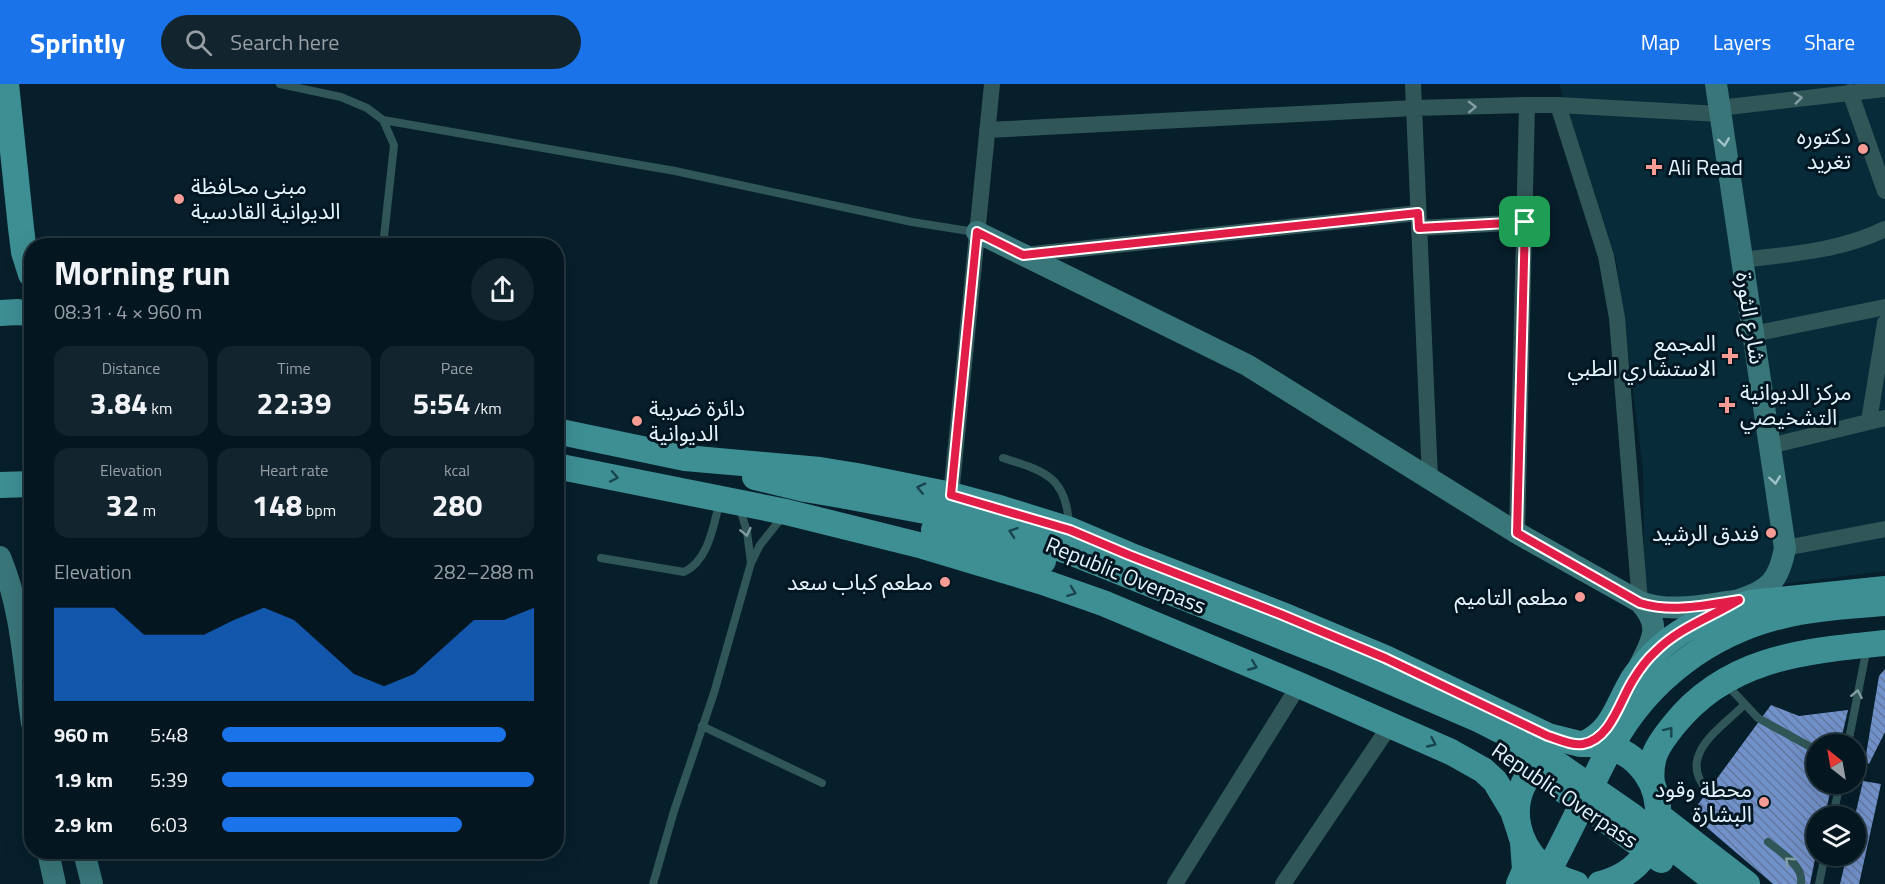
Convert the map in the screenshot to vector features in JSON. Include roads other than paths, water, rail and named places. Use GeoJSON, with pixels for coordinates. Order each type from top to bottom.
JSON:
{"type":"FeatureCollection","features":[{"type":"Feature","properties":{"kind":"main road"},"geometry":{"type":"LineString","coordinates":[[6,84],[24,252]]}},
{"type":"Feature","properties":{"kind":"main road"},"geometry":{"type":"LineString","coordinates":[[0,161],[6,211],[14,243],[24,262]]}},
{"type":"Feature","properties":{"kind":"main road"},"geometry":{"type":"LineString","coordinates":[[0,313],[24,313]]}},
{"type":"Feature","properties":{"kind":"main road"},"geometry":{"type":"LineString","coordinates":[[564,433],[686,458],[820,470],[892,482],[951,495],[1070,530],[1385,658],[1548,736],[1582,744],[1596,744],[1619,751],[1638,765],[1652,784]]}},
{"type":"Feature","properties":{"kind":"main road","name":"Republic Overpass"},"geometry":{"type":"LineString","coordinates":[[686,458],[805,489],[844,504],[957,534],[1053,564],[1404,703],[1481,739],[1539,773],[1693,884]]}},
{"type":"Feature","properties":{"kind":"main road"},"geometry":{"type":"LineString","coordinates":[[564,468],[786,512],[923,546],[1043,582],[1103,603],[1391,724],[1483,770],[1496,781],[1504,793],[1521,836],[1535,862],[1554,876],[1576,884]]}},
{"type":"Feature","properties":{"kind":"main road"},"geometry":{"type":"LineString","coordinates":[[0,485],[24,484]]}},
{"type":"Feature","properties":{"kind":"main road","name":"Republic Overpass"},"geometry":{"type":"LineString","coordinates":[[723,499],[844,504],[978,521],[1070,552],[1423,694],[1510,735],[1557,764],[1632,816],[1719,884]]}},
{"type":"Feature","properties":{"kind":"main road"},"geometry":{"type":"LineString","coordinates":[[1519,884],[1525,870],[1518,803],[1527,779],[1539,764],[1555,752],[1596,738],[1606,728],[1632,682],[1656,650],[1685,629],[1733,608],[1767,600],[1885,589]]}},
{"type":"Feature","properties":{"kind":"main road"},"geometry":{"type":"LineString","coordinates":[[1541,884],[1623,726],[1649,692],[1681,663],[1716,640],[1762,621],[1809,610],[1885,603]]}},
{"type":"Feature","properties":{"kind":"main road"},"geometry":{"type":"LineString","coordinates":[[1558,884],[1634,740],[1659,707],[1689,679],[1706,666],[1741,646],[1779,632],[1819,624],[1885,618]]}},
{"type":"Feature","properties":{"kind":"main road"},"geometry":{"type":"LineString","coordinates":[[1608,883],[1634,868],[1649,850],[1658,828],[1659,816],[1650,770],[1653,756],[1663,740],[1691,707],[1740,673],[1781,657],[1817,650],[1876,644]]}},
{"type":"Feature","properties":{"kind":"main road"},"geometry":{"type":"LineString","coordinates":[[1659,816],[1747,884]]}},
{"type":"Feature","properties":{"kind":"street"},"geometry":{"type":"LineString","coordinates":[[951,495],[992,84]]}},
{"type":"Feature","properties":{"kind":"street"},"geometry":{"type":"LineString","coordinates":[[1413,84],[1430,479]]}},
{"type":"Feature","properties":{"kind":"street","name":"شارع الثورة"},"geometry":{"type":"LineString","coordinates":[[1716,84],[1785,548],[1782,566],[1772,584],[1758,594],[1739,600]]}},
{"type":"Feature","properties":{"kind":"street"},"geometry":{"type":"LineString","coordinates":[[987,130],[1414,108],[1527,105],[1720,111],[1885,89]]}},
{"type":"Feature","properties":{"kind":"street"},"geometry":{"type":"LineString","coordinates":[[1850,92],[1885,191]]}},
{"type":"Feature","properties":{"kind":"street"},"geometry":{"type":"LineString","coordinates":[[1517,533],[1527,105]]}},
{"type":"Feature","properties":{"kind":"street"},"geometry":{"type":"LineString","coordinates":[[1558,105],[1606,256],[1617,318],[1640,603],[1653,620],[1654,633],[1632,682]]}},
{"type":"Feature","properties":{"kind":"street"},"geometry":{"type":"LineString","coordinates":[[1023,255],[1418,220],[1525,222]]}},
{"type":"Feature","properties":{"kind":"street"},"geometry":{"type":"LineString","coordinates":[[1742,260],[1815,250],[1866,238],[1885,229]]}},
{"type":"Feature","properties":{"kind":"street"},"geometry":{"type":"LineString","coordinates":[[977,232],[1247,365],[1517,533],[1640,603],[1669,609],[1739,600],[1767,600]]}},
{"type":"Feature","properties":{"kind":"street"},"geometry":{"type":"LineString","coordinates":[[1753,334],[1885,307]]}},
{"type":"Feature","properties":{"kind":"street"},"geometry":{"type":"LineString","coordinates":[[1770,446],[1877,419],[1885,323]]}},
{"type":"Feature","properties":{"kind":"street"},"geometry":{"type":"LineString","coordinates":[[1785,548],[1885,530]]}},
{"type":"Feature","properties":{"kind":"street"},"geometry":{"type":"LineString","coordinates":[[0,557],[9,580],[17,615],[24,665]]}},
{"type":"Feature","properties":{"kind":"street"},"geometry":{"type":"LineString","coordinates":[[1716,614],[1739,600]]}},
{"type":"Feature","properties":{"kind":"street"},"geometry":{"type":"LineString","coordinates":[[1175,884],[1299,685]]}},
{"type":"Feature","properties":{"kind":"street"},"geometry":{"type":"LineString","coordinates":[[1283,884],[1391,724]]}},
{"type":"Feature","properties":{"kind":"street"},"geometry":{"type":"LineString","coordinates":[[50,859],[55,884]]}},
{"type":"Feature","properties":{"kind":"street"},"geometry":{"type":"LineString","coordinates":[[86,859],[92,884]]}},
{"type":"Feature","properties":{"kind":"lane"},"geometry":{"type":"LineString","coordinates":[[280,84],[340,98],[367,108],[383,120],[675,171],[912,222],[977,232]]}},
{"type":"Feature","properties":{"kind":"lane"},"geometry":{"type":"LineString","coordinates":[[383,120],[394,145],[384,238]]}},
{"type":"Feature","properties":{"kind":"lane"},"geometry":{"type":"LineString","coordinates":[[1003,458],[1037,469],[1054,480],[1068,506],[1070,530]]}},
{"type":"Feature","properties":{"kind":"lane"},"geometry":{"type":"LineString","coordinates":[[601,558],[684,572],[695,567],[704,553],[723,499]]}},
{"type":"Feature","properties":{"kind":"lane"},"geometry":{"type":"LineString","coordinates":[[723,499],[747,532],[751,563]]}},
{"type":"Feature","properties":{"kind":"lane"},"geometry":{"type":"LineString","coordinates":[[653,884],[714,693],[751,563],[760,545],[786,512]]}},
{"type":"Feature","properties":{"kind":"lane"},"geometry":{"type":"LineString","coordinates":[[1851,734],[1876,644]]}},
{"type":"Feature","properties":{"kind":"lane"},"geometry":{"type":"LineString","coordinates":[[1725,682],[1744,705],[1764,722],[1806,745]]}},
{"type":"Feature","properties":{"kind":"lane"},"geometry":{"type":"LineString","coordinates":[[1708,791],[1700,782],[1697,774],[1697,757],[1706,742],[1744,705]]}},
{"type":"Feature","properties":{"kind":"lane"},"geometry":{"type":"LineString","coordinates":[[702,726],[822,783]]}},
{"type":"Feature","properties":{"kind":"lane"},"geometry":{"type":"LineString","coordinates":[[1768,842],[1796,866],[1800,873],[1801,884]]}},
{"type":"Feature","properties":{"kind":"lane"},"geometry":{"type":"LineString","coordinates":[[1820,884],[1823,866]]}},
{"type":"Feature","properties":{"kind":"place","name":"دكتوره تغريد"},"geometry":{"type":"Point","coordinates":[1863,149]}},
{"type":"Feature","properties":{"kind":"place","name":"Ali Read"},"geometry":{"type":"Point","coordinates":[1654,167]}},
{"type":"Feature","properties":{"kind":"place","name":"مبنى محافظة الديوانية القادسية"},"geometry":{"type":"Point","coordinates":[179,199]}},
{"type":"Feature","properties":{"kind":"place","name":"المجمع الاستشاري الطبي"},"geometry":{"type":"Point","coordinates":[1730,356]}},
{"type":"Feature","properties":{"kind":"place","name":"مركز الديوانية التشخيصي"},"geometry":{"type":"Point","coordinates":[1727,405]}},
{"type":"Feature","properties":{"kind":"place","name":"دائرة ضريبة الديوانية"},"geometry":{"type":"Point","coordinates":[637,421]}},
{"type":"Feature","properties":{"kind":"place","name":"فندق الرشيد"},"geometry":{"type":"Point","coordinates":[1771,533]}},
{"type":"Feature","properties":{"kind":"place","name":"مطعم كباب سعد"},"geometry":{"type":"Point","coordinates":[945,582]}},
{"type":"Feature","properties":{"kind":"place","name":"مطعم التاميم"},"geometry":{"type":"Point","coordinates":[1580,597]}},
{"type":"Feature","properties":{"kind":"place","name":"محطة وقود البشارة"},"geometry":{"type":"Point","coordinates":[1764,802]}}]}
